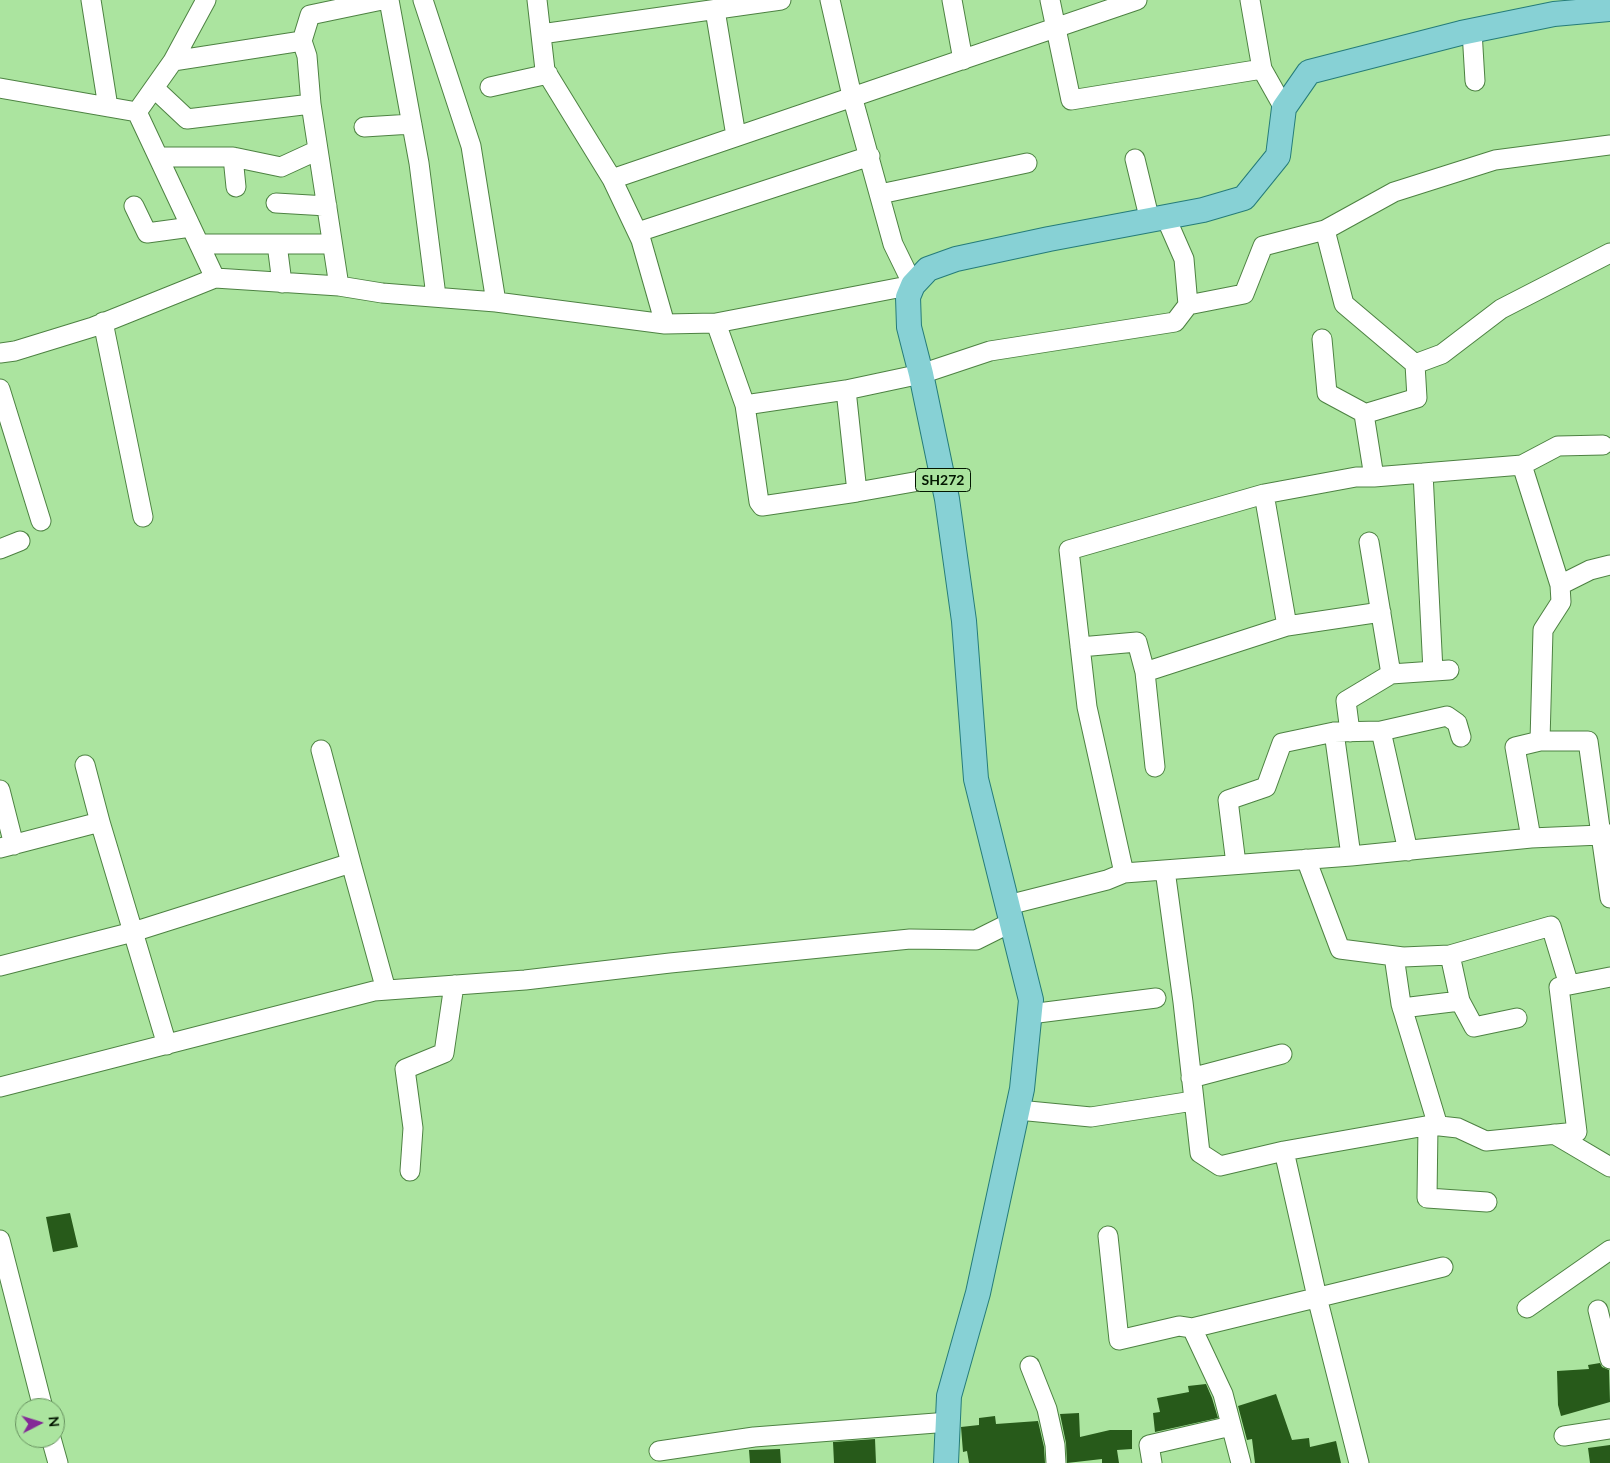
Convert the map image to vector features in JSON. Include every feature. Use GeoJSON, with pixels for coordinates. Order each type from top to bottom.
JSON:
{"type":"FeatureCollection","features":[{"type":"Feature","properties":{"kind":"main road"},"geometry":{"type":"LineString","coordinates":[[913,285],[928,269],[956,259],[1048,239],[1158,220],[1244,198],[1278,156],[1284,108],[1310,72],[1472,31],[1554,14],[1605,6]]}},
{"type":"Feature","properties":{"kind":"main road","name":"SH272"},"geometry":{"type":"LineString","coordinates":[[913,285],[908,297],[909,327],[921,374],[947,499],[964,621],[976,779],[1031,1000],[1022,1090],[1018,1110],[978,1293],[950,1396],[946,1463]]}},
{"type":"Feature","properties":{"kind":"street"},"geometry":{"type":"LineString","coordinates":[[91,0],[108,107]]}},
{"type":"Feature","properties":{"kind":"street"},"geometry":{"type":"LineString","coordinates":[[137,112],[173,61],[206,0]]}},
{"type":"Feature","properties":{"kind":"street"},"geometry":{"type":"LineString","coordinates":[[339,286],[311,104],[308,56],[302,41],[310,15],[382,0]]}},
{"type":"Feature","properties":{"kind":"street"},"geometry":{"type":"LineString","coordinates":[[389,0],[419,162],[436,296]]}},
{"type":"Feature","properties":{"kind":"street"},"geometry":{"type":"LineString","coordinates":[[423,0],[471,146],[496,302]]}},
{"type":"Feature","properties":{"kind":"street"},"geometry":{"type":"LineString","coordinates":[[537,0],[546,70],[612,179],[642,240],[665,324]]}},
{"type":"Feature","properties":{"kind":"street"},"geometry":{"type":"LineString","coordinates":[[541,34],[782,0]]}},
{"type":"Feature","properties":{"kind":"street"},"geometry":{"type":"LineString","coordinates":[[0,353],[15,351],[103,322],[215,278],[339,286],[382,292],[496,302],[665,324],[716,323],[913,285],[893,244],[852,96],[830,0]]}},
{"type":"Feature","properties":{"kind":"street"},"geometry":{"type":"LineString","coordinates":[[952,0],[963,60]]}},
{"type":"Feature","properties":{"kind":"street"},"geometry":{"type":"LineString","coordinates":[[1050,0],[1071,100],[1262,69]]}},
{"type":"Feature","properties":{"kind":"street"},"geometry":{"type":"LineString","coordinates":[[612,179],[1137,0]]}},
{"type":"Feature","properties":{"kind":"street"},"geometry":{"type":"LineString","coordinates":[[1250,0],[1262,69],[1284,108]]}},
{"type":"Feature","properties":{"kind":"street"},"geometry":{"type":"LineString","coordinates":[[715,10],[736,136]]}},
{"type":"Feature","properties":{"kind":"street"},"geometry":{"type":"LineString","coordinates":[[1472,31],[1475,81]]}},
{"type":"Feature","properties":{"kind":"street"},"geometry":{"type":"LineString","coordinates":[[173,61],[302,41]]}},
{"type":"Feature","properties":{"kind":"street"},"geometry":{"type":"LineString","coordinates":[[490,87],[548,74]]}},
{"type":"Feature","properties":{"kind":"street"},"geometry":{"type":"LineString","coordinates":[[0,88],[137,112]]}},
{"type":"Feature","properties":{"kind":"street"},"geometry":{"type":"LineString","coordinates":[[154,88],[187,118],[311,104]]}},
{"type":"Feature","properties":{"kind":"street"},"geometry":{"type":"LineString","coordinates":[[137,112],[215,278]]}},
{"type":"Feature","properties":{"kind":"street"},"geometry":{"type":"LineString","coordinates":[[364,127],[412,124]]}},
{"type":"Feature","properties":{"kind":"street"},"geometry":{"type":"LineString","coordinates":[[1188,304],[1244,294],[1263,246],[1325,230],[1394,192],[1496,160],[1610,145]]}},
{"type":"Feature","properties":{"kind":"street"},"geometry":{"type":"LineString","coordinates":[[159,157],[233,157],[281,167],[318,150]]}},
{"type":"Feature","properties":{"kind":"street"},"geometry":{"type":"LineString","coordinates":[[638,232],[870,156]]}},
{"type":"Feature","properties":{"kind":"street"},"geometry":{"type":"LineString","coordinates":[[233,157],[236,187]]}},
{"type":"Feature","properties":{"kind":"street"},"geometry":{"type":"LineString","coordinates":[[745,405],[846,390],[921,374],[990,351],[1175,322],[1188,304],[1184,259],[1158,220],[1135,158]]}},
{"type":"Feature","properties":{"kind":"street"},"geometry":{"type":"LineString","coordinates":[[880,194],[1027,162]]}},
{"type":"Feature","properties":{"kind":"street"},"geometry":{"type":"LineString","coordinates":[[276,203],[327,206]]}},
{"type":"Feature","properties":{"kind":"street"},"geometry":{"type":"LineString","coordinates":[[134,206],[147,233],[195,235],[277,244],[332,244]]}},
{"type":"Feature","properties":{"kind":"street"},"geometry":{"type":"LineString","coordinates":[[1322,339],[1327,392],[1366,414],[1417,398],[1415,364],[1344,304],[1325,230]]}},
{"type":"Feature","properties":{"kind":"street"},"geometry":{"type":"LineString","coordinates":[[277,244],[282,282]]}},
{"type":"Feature","properties":{"kind":"street"},"geometry":{"type":"LineString","coordinates":[[1415,364],[1442,354],[1501,309],[1610,253]]}},
{"type":"Feature","properties":{"kind":"street"},"geometry":{"type":"LineString","coordinates":[[103,322],[143,516]]}},
{"type":"Feature","properties":{"kind":"street"},"geometry":{"type":"LineString","coordinates":[[716,323],[745,405],[759,502],[762,506],[942,477]]}},
{"type":"Feature","properties":{"kind":"street"},"geometry":{"type":"LineString","coordinates":[[0,389],[41,521]]}},
{"type":"Feature","properties":{"kind":"street"},"geometry":{"type":"LineString","coordinates":[[846,390],[857,492]]}},
{"type":"Feature","properties":{"kind":"street"},"geometry":{"type":"LineString","coordinates":[[1366,414],[1364,414],[1374,477]]}},
{"type":"Feature","properties":{"kind":"street"},"geometry":{"type":"LineString","coordinates":[[1124,873],[1087,707],[1069,550],[1264,494],[1356,477],[1522,465],[1558,446],[1603,445]]}},
{"type":"Feature","properties":{"kind":"street"},"geometry":{"type":"LineString","coordinates":[[1522,465],[1560,585],[1561,602],[1543,630],[1540,742]]}},
{"type":"Feature","properties":{"kind":"street"},"geometry":{"type":"LineString","coordinates":[[1351,856],[1342,732],[1346,701],[1391,674],[1441,671],[1423,473]]}},
{"type":"Feature","properties":{"kind":"street"},"geometry":{"type":"LineString","coordinates":[[1264,494],[1287,626]]}},
{"type":"Feature","properties":{"kind":"street"},"geometry":{"type":"LineString","coordinates":[[0,549],[20,541]]}},
{"type":"Feature","properties":{"kind":"street"},"geometry":{"type":"LineString","coordinates":[[1369,542],[1391,674]]}},
{"type":"Feature","properties":{"kind":"street"},"geometry":{"type":"LineString","coordinates":[[1560,585],[1590,570],[1610,565]]}},
{"type":"Feature","properties":{"kind":"street"},"geometry":{"type":"LineString","coordinates":[[1145,672],[1287,626],[1381,612]]}},
{"type":"Feature","properties":{"kind":"street"},"geometry":{"type":"LineString","coordinates":[[1080,647],[1137,642],[1145,672],[1155,767]]}},
{"type":"Feature","properties":{"kind":"street"},"geometry":{"type":"LineString","coordinates":[[1236,864],[1228,800],[1266,787],[1282,743],[1342,732],[1382,732],[1447,716],[1457,723],[1461,737]]}},
{"type":"Feature","properties":{"kind":"street"},"geometry":{"type":"LineString","coordinates":[[1382,732],[1408,851]]}},
{"type":"Feature","properties":{"kind":"street"},"geometry":{"type":"LineString","coordinates":[[1531,838],[1515,747],[1540,742],[1588,741],[1606,835],[1610,898]]}},
{"type":"Feature","properties":{"kind":"street"},"geometry":{"type":"LineString","coordinates":[[321,750],[350,863],[386,990]]}},
{"type":"Feature","properties":{"kind":"street"},"geometry":{"type":"LineString","coordinates":[[85,764],[100,822],[167,1045]]}},
{"type":"Feature","properties":{"kind":"street"},"geometry":{"type":"LineString","coordinates":[[0,790],[7,846],[100,822]]}},
{"type":"Feature","properties":{"kind":"street"},"geometry":{"type":"LineString","coordinates":[[0,1087],[374,991],[525,980],[670,963],[910,939],[976,940],[1010,914],[1124,873],[1351,856],[1531,838],[1606,835]]}},
{"type":"Feature","properties":{"kind":"street"},"geometry":{"type":"LineString","coordinates":[[1306,859],[1340,949],[1394,956],[1450,955],[1551,926],[1569,985]]}},
{"type":"Feature","properties":{"kind":"street"},"geometry":{"type":"LineString","coordinates":[[0,966],[134,932],[350,863]]}},
{"type":"Feature","properties":{"kind":"street"},"geometry":{"type":"LineString","coordinates":[[1165,870],[1183,1002],[1200,1153],[1220,1166],[1284,1151],[1433,1126],[1458,1128],[1486,1141],[1577,1132],[1559,987],[1610,977]]}},
{"type":"Feature","properties":{"kind":"street"},"geometry":{"type":"LineString","coordinates":[[1450,955],[1460,1001],[1474,1027],[1517,1018]]}},
{"type":"Feature","properties":{"kind":"street"},"geometry":{"type":"LineString","coordinates":[[1394,956],[1402,1008],[1433,1126],[1427,1198],[1488,1202]]}},
{"type":"Feature","properties":{"kind":"street"},"geometry":{"type":"LineString","coordinates":[[410,1171],[413,1128],[405,1069],[444,1053],[454,985]]}},
{"type":"Feature","properties":{"kind":"street"},"geometry":{"type":"LineString","coordinates":[[1030,1014],[1156,998]]}},
{"type":"Feature","properties":{"kind":"street"},"geometry":{"type":"LineString","coordinates":[[1402,1008],[1460,1001]]}},
{"type":"Feature","properties":{"kind":"street"},"geometry":{"type":"LineString","coordinates":[[1191,1078],[1282,1054]]}},
{"type":"Feature","properties":{"kind":"street"},"geometry":{"type":"LineString","coordinates":[[1018,1110],[1091,1116],[1193,1101]]}},
{"type":"Feature","properties":{"kind":"street"},"geometry":{"type":"LineString","coordinates":[[1554,1134],[1610,1167]]}},
{"type":"Feature","properties":{"kind":"street"},"geometry":{"type":"LineString","coordinates":[[1284,1151],[1359,1463]]}},
{"type":"Feature","properties":{"kind":"street"},"geometry":{"type":"LineString","coordinates":[[1108,1236],[1119,1340],[1179,1326],[1192,1328],[1443,1266]]}},
{"type":"Feature","properties":{"kind":"street"},"geometry":{"type":"LineString","coordinates":[[0,1240],[40,1398]]}},
{"type":"Feature","properties":{"kind":"street"},"geometry":{"type":"LineString","coordinates":[[1527,1308],[1610,1250]]}},
{"type":"Feature","properties":{"kind":"street"},"geometry":{"type":"LineString","coordinates":[[1598,1310],[1610,1359]]}},
{"type":"Feature","properties":{"kind":"street"},"geometry":{"type":"LineString","coordinates":[[1192,1328],[1223,1394],[1241,1463]]}},
{"type":"Feature","properties":{"kind":"street"},"geometry":{"type":"LineString","coordinates":[[1030,1366],[1047,1409],[1055,1445],[1056,1463]]}},
{"type":"Feature","properties":{"kind":"street"},"geometry":{"type":"LineString","coordinates":[[659,1451],[754,1437],[949,1422]]}},
{"type":"Feature","properties":{"kind":"street"},"geometry":{"type":"LineString","coordinates":[[1152,1463],[1149,1445],[1232,1426]]}},
{"type":"Feature","properties":{"kind":"street"},"geometry":{"type":"LineString","coordinates":[[1564,1436],[1610,1429]]}},
{"type":"Feature","properties":{"kind":"street"},"geometry":{"type":"LineString","coordinates":[[54,1448],[58,1463]]}},
{"type":"Feature","properties":{"kind":"building"},"geometry":{"type":"Polygon","coordinates":[[[70,1213],[78,1247],[53,1252],[46,1217],[70,1213]]]}},
{"type":"Feature","properties":{"kind":"building"},"geometry":{"type":"Polygon","coordinates":[[[1600,1363],[1602,1367],[1609,1370],[1610,1402],[1561,1416],[1558,1405],[1557,1371],[1589,1369],[1588,1365],[1600,1363]]]}},
{"type":"Feature","properties":{"kind":"building"},"geometry":{"type":"Polygon","coordinates":[[[1206,1384],[1218,1418],[1155,1432],[1153,1413],[1160,1412],[1157,1398],[1189,1392],[1188,1386],[1206,1384]]]}},
{"type":"Feature","properties":{"kind":"building"},"geometry":{"type":"Polygon","coordinates":[[[1276,1394],[1292,1440],[1309,1438],[1310,1447],[1336,1441],[1341,1463],[1255,1463],[1252,1439],[1247,1440],[1238,1406],[1276,1394]]]}},
{"type":"Feature","properties":{"kind":"building"},"geometry":{"type":"Polygon","coordinates":[[[1079,1413],[1080,1437],[1110,1430],[1132,1430],[1132,1449],[1117,1450],[1119,1463],[1102,1463],[1102,1459],[1067,1463],[1066,1443],[1060,1414],[1079,1413]]]}},
{"type":"Feature","properties":{"kind":"building"},"geometry":{"type":"Polygon","coordinates":[[[995,1416],[996,1424],[1038,1421],[1044,1447],[1045,1463],[969,1463],[967,1451],[963,1452],[961,1427],[979,1425],[979,1418],[995,1416]]]}},
{"type":"Feature","properties":{"kind":"building"},"geometry":{"type":"Polygon","coordinates":[[[875,1439],[876,1463],[834,1463],[833,1442],[875,1439]]]}},
{"type":"Feature","properties":{"kind":"building"},"geometry":{"type":"Polygon","coordinates":[[[1610,1445],[1610,1463],[1590,1463],[1588,1448],[1610,1445]]]}},
{"type":"Feature","properties":{"kind":"building"},"geometry":{"type":"Polygon","coordinates":[[[780,1449],[781,1463],[750,1463],[749,1450],[780,1449]]]}}]}
